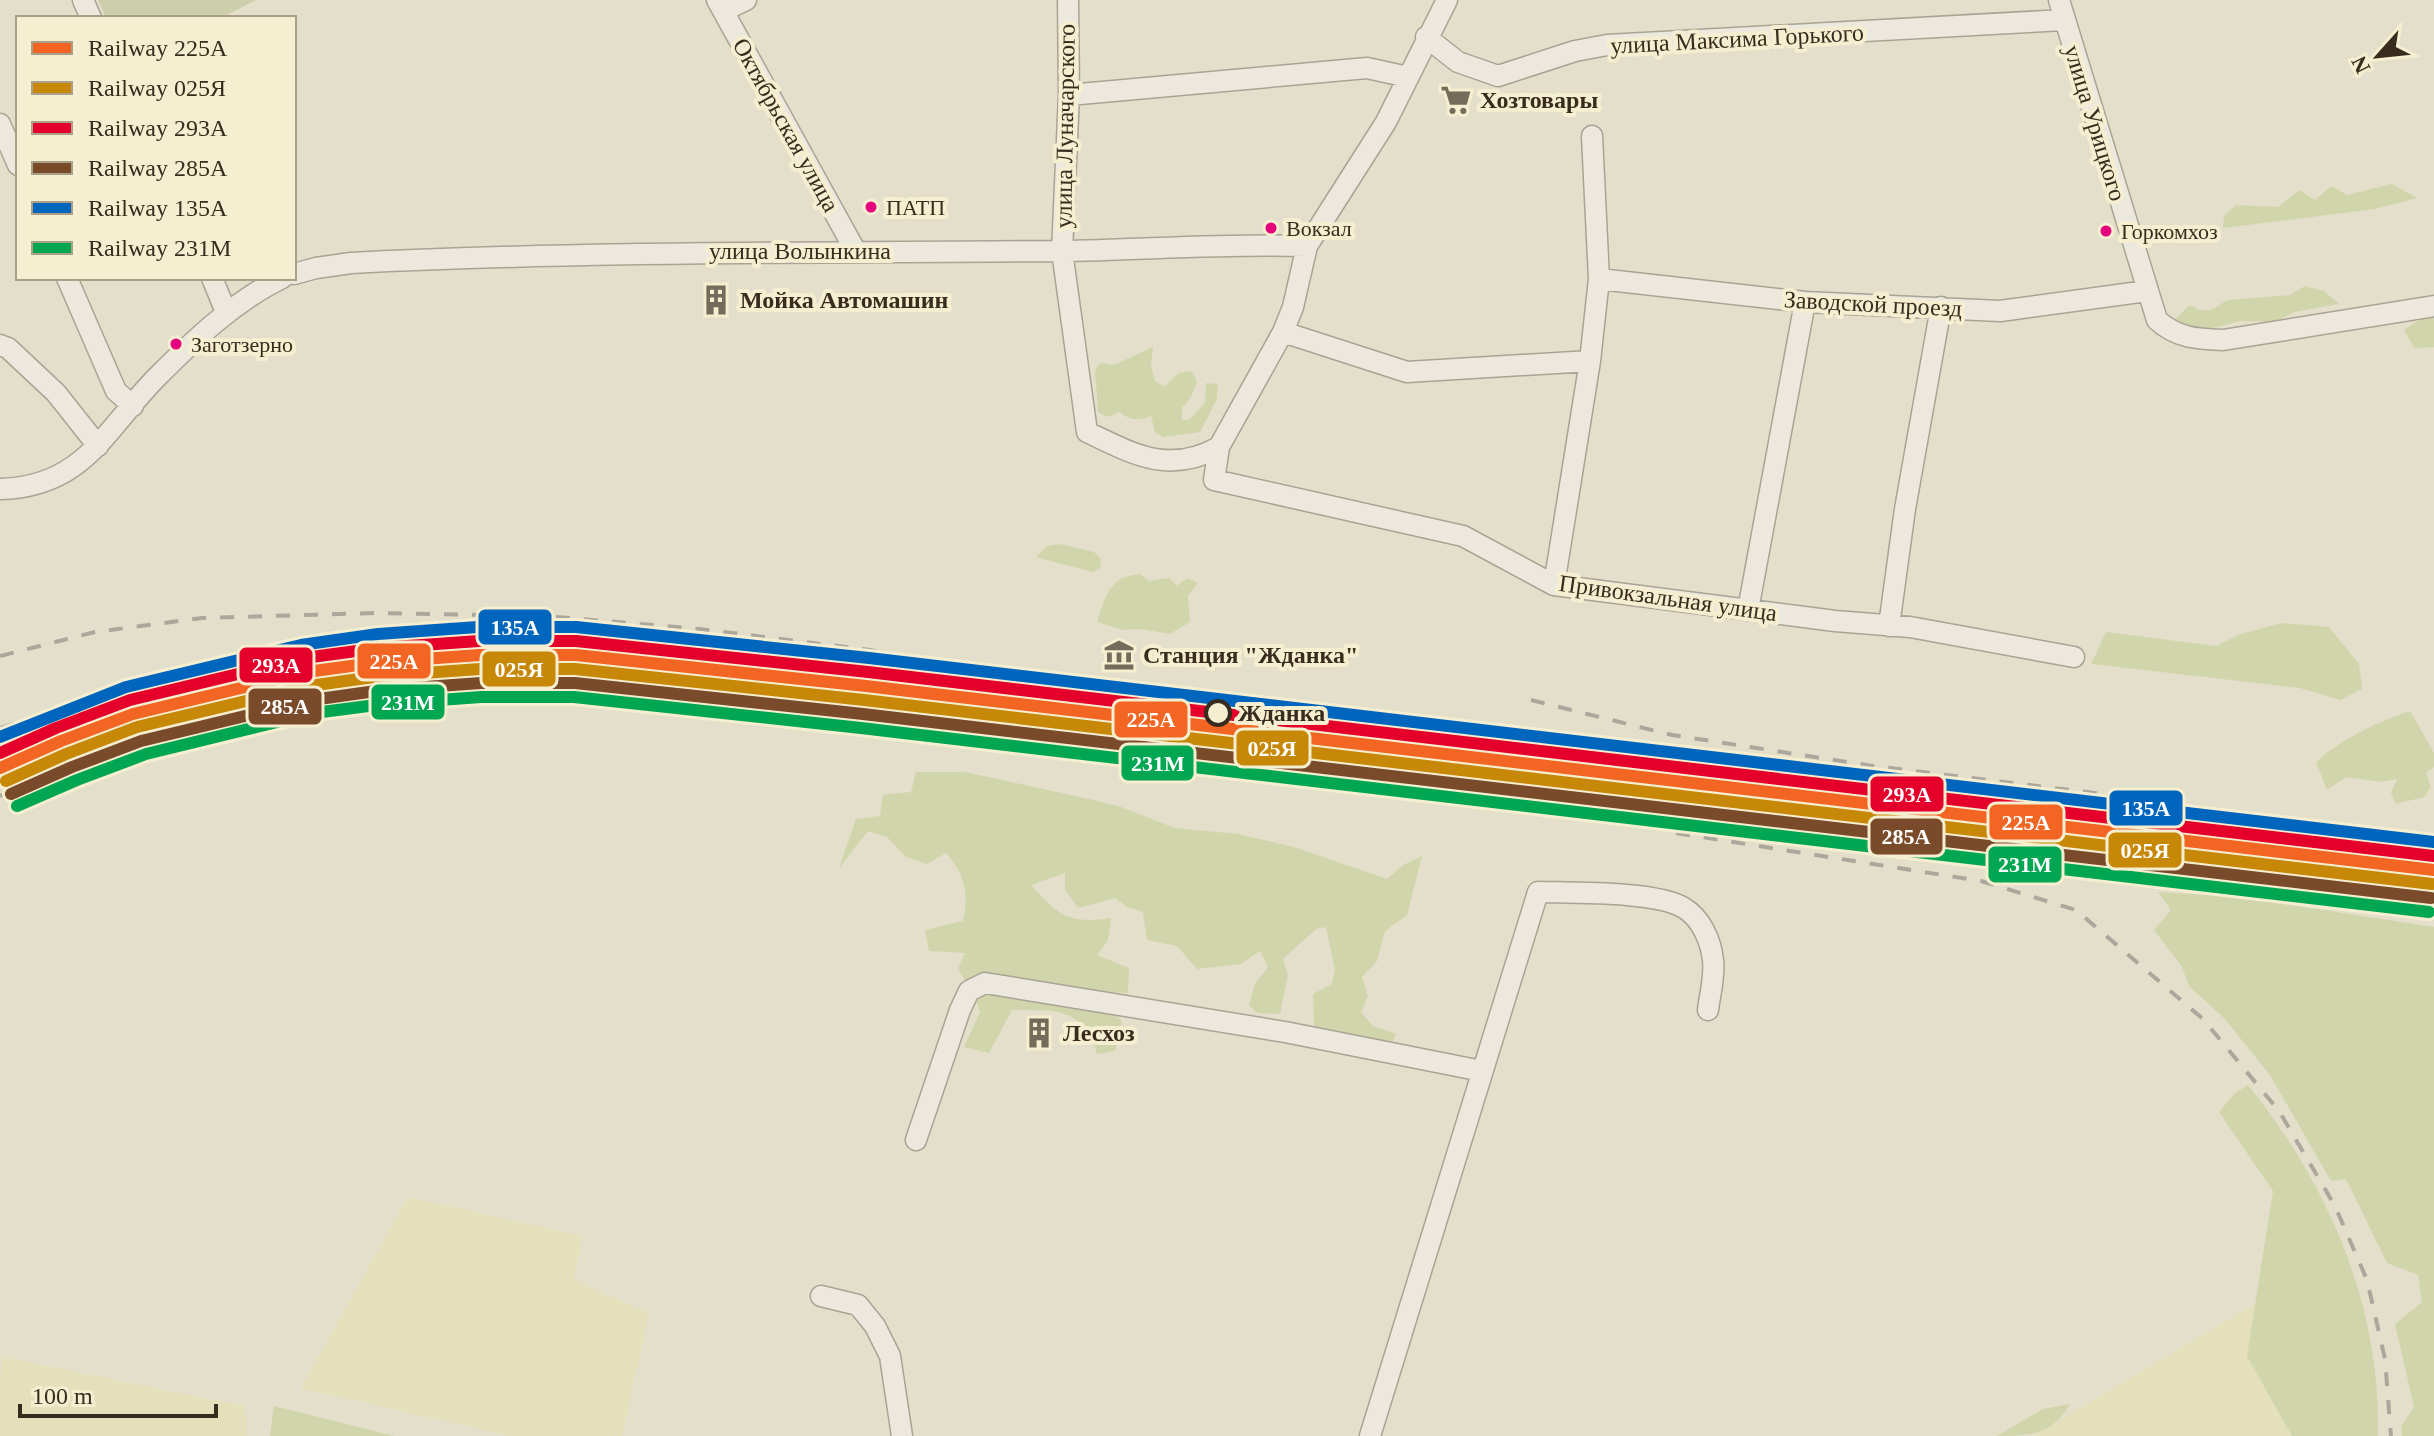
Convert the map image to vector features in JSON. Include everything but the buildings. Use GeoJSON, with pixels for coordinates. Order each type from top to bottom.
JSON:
{"type":"FeatureCollection","features":[{"type":"Feature","properties":{"kind":"street"},"geometry":{"type":"LineString","coordinates":[[720,5],[746,0]]}},
{"type":"Feature","properties":{"kind":"street","name":"улица Луначарского"},"geometry":{"type":"LineString","coordinates":[[1068,0],[1069,95],[1062,251],[1087,432],[1138,456],[1177,462],[1219,447]]}},
{"type":"Feature","properties":{"kind":"street"},"geometry":{"type":"LineString","coordinates":[[1219,447],[1283,332],[1293,307],[1307,246],[1386,122],[1447,0]]}},
{"type":"Feature","properties":{"kind":"street","name":"Октябрьская улица"},"geometry":{"type":"LineString","coordinates":[[720,5],[855,250]]}},
{"type":"Feature","properties":{"kind":"street","name":"улица Максима Горького"},"geometry":{"type":"LineString","coordinates":[[1426,37],[1458,62],[1498,76],[1575,51],[1607,45],[2061,10]]}},
{"type":"Feature","properties":{"kind":"street","name":"улица Урицкого"},"geometry":{"type":"LineString","coordinates":[[2061,10],[2147,291],[2157,320],[2170,332],[2191,339],[2223,340],[2434,306]]}},
{"type":"Feature","properties":{"kind":"street"},"geometry":{"type":"LineString","coordinates":[[1069,95],[1367,68],[1408,77]]}},
{"type":"Feature","properties":{"kind":"street"},"geometry":{"type":"LineString","coordinates":[[5,124],[16,159]]}},
{"type":"Feature","properties":{"kind":"street"},"geometry":{"type":"LineString","coordinates":[[1554,585],[1590,361],[1599,279],[1592,136]]}},
{"type":"Feature","properties":{"kind":"street","name":"улица Волынкина"},"geometry":{"type":"LineString","coordinates":[[296,274],[351,263],[566,254],[1062,251],[1240,244],[1307,246]]}},
{"type":"Feature","properties":{"kind":"street","name":"Заводской проезд"},"geometry":{"type":"LineString","coordinates":[[1599,279],[1805,302],[2000,311],[2147,291]]}},
{"type":"Feature","properties":{"kind":"street"},"geometry":{"type":"LineString","coordinates":[[68,280],[116,391],[133,406]]}},
{"type":"Feature","properties":{"kind":"street"},"geometry":{"type":"LineString","coordinates":[[213,280],[226,312]]}},
{"type":"Feature","properties":{"kind":"street"},"geometry":{"type":"LineString","coordinates":[[0,489],[37,484],[76,465],[98,446],[156,377],[226,312],[278,280]]}},
{"type":"Feature","properties":{"kind":"street"},"geometry":{"type":"LineString","coordinates":[[1748,610],[1805,302]]}},
{"type":"Feature","properties":{"kind":"street"},"geometry":{"type":"LineString","coordinates":[[1889,626],[1905,509],[1941,307]]}},
{"type":"Feature","properties":{"kind":"street"},"geometry":{"type":"LineString","coordinates":[[1283,332],[1407,372],[1590,361]]}},
{"type":"Feature","properties":{"kind":"street"},"geometry":{"type":"LineString","coordinates":[[0,345],[8,348],[56,393],[98,446]]}},
{"type":"Feature","properties":{"kind":"street","name":"Привокзальная улица"},"geometry":{"type":"LineString","coordinates":[[1219,447],[1214,480],[1463,536],[1554,585],[1910,627],[2074,657]]}},
{"type":"Feature","properties":{"kind":"street"},"geometry":{"type":"LineString","coordinates":[[1370,1436],[1538,892],[1594,892],[1673,902],[1688,910],[1706,931],[1714,962],[1708,1010]]}},
{"type":"Feature","properties":{"kind":"street"},"geometry":{"type":"LineString","coordinates":[[916,1140],[960,1010],[969,991],[985,983],[1285,1032],[1482,1071]]}},
{"type":"Feature","properties":{"kind":"street"},"geometry":{"type":"LineString","coordinates":[[821,1296],[858,1305],[875,1326],[890,1356],[902,1436]]}},
{"type":"Feature","properties":{"kind":"shaded area"},"geometry":{"type":"Polygon","coordinates":[[[408,1197],[582,1236],[574,1280],[649,1313],[622,1436],[510,1436],[301,1388],[408,1197]]]}},
{"type":"Feature","properties":{"kind":"shaded area"},"geometry":{"type":"Polygon","coordinates":[[[2256,1303],[2247,1356],[2292,1436],[2033,1436],[2256,1303]]]}},
{"type":"Feature","properties":{"kind":"shaded area"},"geometry":{"type":"Polygon","coordinates":[[[3,1357],[244,1406],[247,1436],[0,1436],[3,1357]]]}},
{"type":"Feature","properties":{"kind":"green space"},"geometry":{"type":"Polygon","coordinates":[[[98,0],[256,0],[225,16],[105,16],[98,0]]]}},
{"type":"Feature","properties":{"kind":"green space"},"geometry":{"type":"Polygon","coordinates":[[[2392,184],[2417,198],[2375,209],[2223,228],[2224,216],[2236,205],[2278,207],[2299,190],[2315,200],[2331,186],[2347,195],[2392,184]]]}},
{"type":"Feature","properties":{"kind":"green space"},"geometry":{"type":"Polygon","coordinates":[[[2305,286],[2324,291],[2339,304],[2294,312],[2275,322],[2240,321],[2206,330],[2172,322],[2190,305],[2200,310],[2211,310],[2228,300],[2290,295],[2305,286]]]}},
{"type":"Feature","properties":{"kind":"green space"},"geometry":{"type":"Polygon","coordinates":[[[2434,317],[2434,347],[2414,348],[2404,330],[2421,319],[2434,317]]]}},
{"type":"Feature","properties":{"kind":"green space"},"geometry":{"type":"Polygon","coordinates":[[[1153,347],[1151,366],[1155,381],[1164,387],[1179,373],[1191,371],[1197,382],[1182,408],[1182,420],[1189,420],[1205,403],[1206,383],[1218,384],[1217,399],[1200,432],[1163,437],[1155,432],[1151,416],[1135,419],[1119,412],[1109,417],[1098,412],[1095,371],[1100,363],[1114,365],[1153,347]]]}},
{"type":"Feature","properties":{"kind":"green space"},"geometry":{"type":"Polygon","coordinates":[[[1059,544],[1094,552],[1101,559],[1100,568],[1092,572],[1036,557],[1047,546],[1059,544]]]}},
{"type":"Feature","properties":{"kind":"green space"},"geometry":{"type":"Polygon","coordinates":[[[1140,574],[1149,581],[1170,578],[1176,586],[1188,578],[1198,583],[1188,596],[1190,622],[1170,634],[1140,629],[1123,630],[1097,622],[1110,589],[1121,579],[1140,574]]]}},
{"type":"Feature","properties":{"kind":"green space"},"geometry":{"type":"Polygon","coordinates":[[[2282,623],[2329,627],[2359,664],[2362,689],[2340,700],[2300,688],[2091,664],[2106,632],[2216,646],[2241,634],[2282,623]]]}},
{"type":"Feature","properties":{"kind":"green space"},"geometry":{"type":"Polygon","coordinates":[[[2410,711],[2434,753],[2434,767],[2426,773],[2431,787],[2424,797],[2396,804],[2391,793],[2397,779],[2382,782],[2346,777],[2327,790],[2316,762],[2361,732],[2410,711]]]}},
{"type":"Feature","properties":{"kind":"green space"},"geometry":{"type":"Polygon","coordinates":[[[916,772],[965,772],[1089,799],[1121,807],[1175,828],[1238,834],[1297,848],[1387,879],[1403,865],[1422,856],[1407,915],[1385,931],[1377,961],[1362,977],[1368,996],[1361,1012],[1373,1026],[1396,1034],[1392,1044],[1314,1026],[1313,994],[1332,984],[1335,970],[1326,927],[1316,929],[1283,959],[1288,975],[1280,1014],[1257,1013],[1249,1005],[1255,984],[1268,967],[1260,951],[1241,964],[1197,969],[1177,946],[1147,940],[1143,912],[1127,907],[1115,898],[1078,908],[1065,890],[1065,873],[1031,885],[1065,915],[1084,920],[1111,918],[1108,940],[1097,955],[1129,968],[1128,993],[1090,991],[1122,1021],[1115,1051],[1097,1054],[1084,1027],[1076,1019],[1042,1010],[1012,1010],[989,1053],[964,1047],[980,1012],[958,969],[965,953],[929,951],[925,930],[963,921],[966,901],[964,884],[952,861],[946,853],[927,864],[906,857],[887,837],[868,831],[839,868],[856,819],[880,816],[883,795],[911,792],[916,772]]]}},
{"type":"Feature","properties":{"kind":"green space"},"geometry":{"type":"Polygon","coordinates":[[[2158,892],[2239,897],[2434,927],[2434,1436],[2402,1436],[2401,1427],[2414,1407],[2395,1324],[2422,1302],[2418,1275],[2387,1263],[2346,1179],[2331,1181],[2270,1075],[2224,1018],[2189,986],[2182,967],[2154,930],[2171,910],[2158,892]]]}},
{"type":"Feature","properties":{"kind":"green space"},"geometry":{"type":"Polygon","coordinates":[[[2248,1085],[2303,1164],[2326,1206],[2344,1249],[2360,1294],[2370,1340],[2377,1387],[2378,1436],[2292,1436],[2247,1356],[2273,1191],[2219,1112],[2235,1093],[2248,1085]]]}},
{"type":"Feature","properties":{"kind":"green space"},"geometry":{"type":"Polygon","coordinates":[[[2070,1404],[2056,1422],[2039,1432],[1997,1436],[2043,1409],[2070,1404]]]}},
{"type":"Feature","properties":{"kind":"green space"},"geometry":{"type":"Polygon","coordinates":[[[274,1406],[394,1436],[270,1436],[274,1406]]]}},
{"type":"Feature","properties":{"kind":"railway"},"geometry":{"type":"LineString","coordinates":[[0,656],[95,632],[202,618],[374,613],[545,616],[700,629],[870,650],[1004,676]]}},
{"type":"Feature","properties":{"kind":"railway"},"geometry":{"type":"LineString","coordinates":[[0,728],[208,665],[314,640],[421,624]]}},
{"type":"Feature","properties":{"kind":"railway"},"geometry":{"type":"LineString","coordinates":[[0,796],[69,769],[299,713],[380,702],[502,699],[624,705],[1090,759],[1273,776],[1357,790],[1598,819],[1839,832],[1954,834],[2305,868],[2434,885]]}},
{"type":"Feature","properties":{"kind":"railway"},"geometry":{"type":"LineString","coordinates":[[1531,700],[1672,735],[1873,766],[2169,802],[2318,829]]}},
{"type":"Feature","properties":{"kind":"railway"},"geometry":{"type":"LineString","coordinates":[[1676,833],[1981,881],[2076,910],[2203,1019],[2279,1111],[2335,1206],[2367,1280],[2385,1359],[2391,1436]]}},
{"type":"Feature","properties":{"kind":"railway"},"geometry":{"type":"LineString","coordinates":[[2090,837],[2166,838]]}},
{"type":"Feature","properties":{"kind":"rail line","name":"135А"},"geometry":{"type":"LineString","coordinates":[[0,737],[126,687],[301,645],[378,634],[478,627],[576,627],[869,658],[2434,842]]}},
{"type":"Feature","properties":{"kind":"rail line","name":"293А"},"geometry":{"type":"LineString","coordinates":[[0,753],[130,700],[304,658],[379,648],[479,641],[576,641],[868,672],[2434,856]]}},
{"type":"Feature","properties":{"kind":"rail line","name":"225А"},"geometry":{"type":"LineString","coordinates":[[0,768],[133,714],[307,672],[380,662],[480,655],[576,655],[866,686],[2434,870]]}},
{"type":"Feature","properties":{"kind":"rail line","name":"025Я"},"geometry":{"type":"LineString","coordinates":[[6,781],[137,727],[309,686],[381,676],[480,669],[575,669],[864,700],[2432,884]]}},
{"type":"Feature","properties":{"kind":"rail line","name":"285А"},"geometry":{"type":"LineString","coordinates":[[11,794],[141,741],[312,700],[383,690],[481,683],[575,683],[2431,898]]}},
{"type":"Feature","properties":{"kind":"rail line","name":"231М"},"geometry":{"type":"LineString","coordinates":[[17,806],[146,754],[314,713],[481,697],[574,697],[2429,912]]}},
{"type":"Feature","properties":{"kind":"place","name":"Хозтовары"},"geometry":{"type":"Point","coordinates":[1456,100]}},
{"type":"Feature","properties":{"kind":"place","name":"ПАТП"},"geometry":{"type":"Point","coordinates":[871,207]}},
{"type":"Feature","properties":{"kind":"place","name":"Вокзал"},"geometry":{"type":"Point","coordinates":[1271,228]}},
{"type":"Feature","properties":{"kind":"place","name":"Горкомхоз"},"geometry":{"type":"Point","coordinates":[2106,231]}},
{"type":"Feature","properties":{"kind":"place","name":"Мойка Автомашин"},"geometry":{"type":"Point","coordinates":[716,300]}},
{"type":"Feature","properties":{"kind":"place","name":"Заготзерно"},"geometry":{"type":"Point","coordinates":[176,344]}},
{"type":"Feature","properties":{"kind":"place","name":"Станция \"Жданка\""},"geometry":{"type":"Point","coordinates":[1119,655]}},
{"type":"Feature","properties":{"kind":"place","name":"Жданка"},"geometry":{"type":"Point","coordinates":[1218,713]}},
{"type":"Feature","properties":{"kind":"place","name":"Лесхоз"},"geometry":{"type":"Point","coordinates":[1039,1033]}}]}
